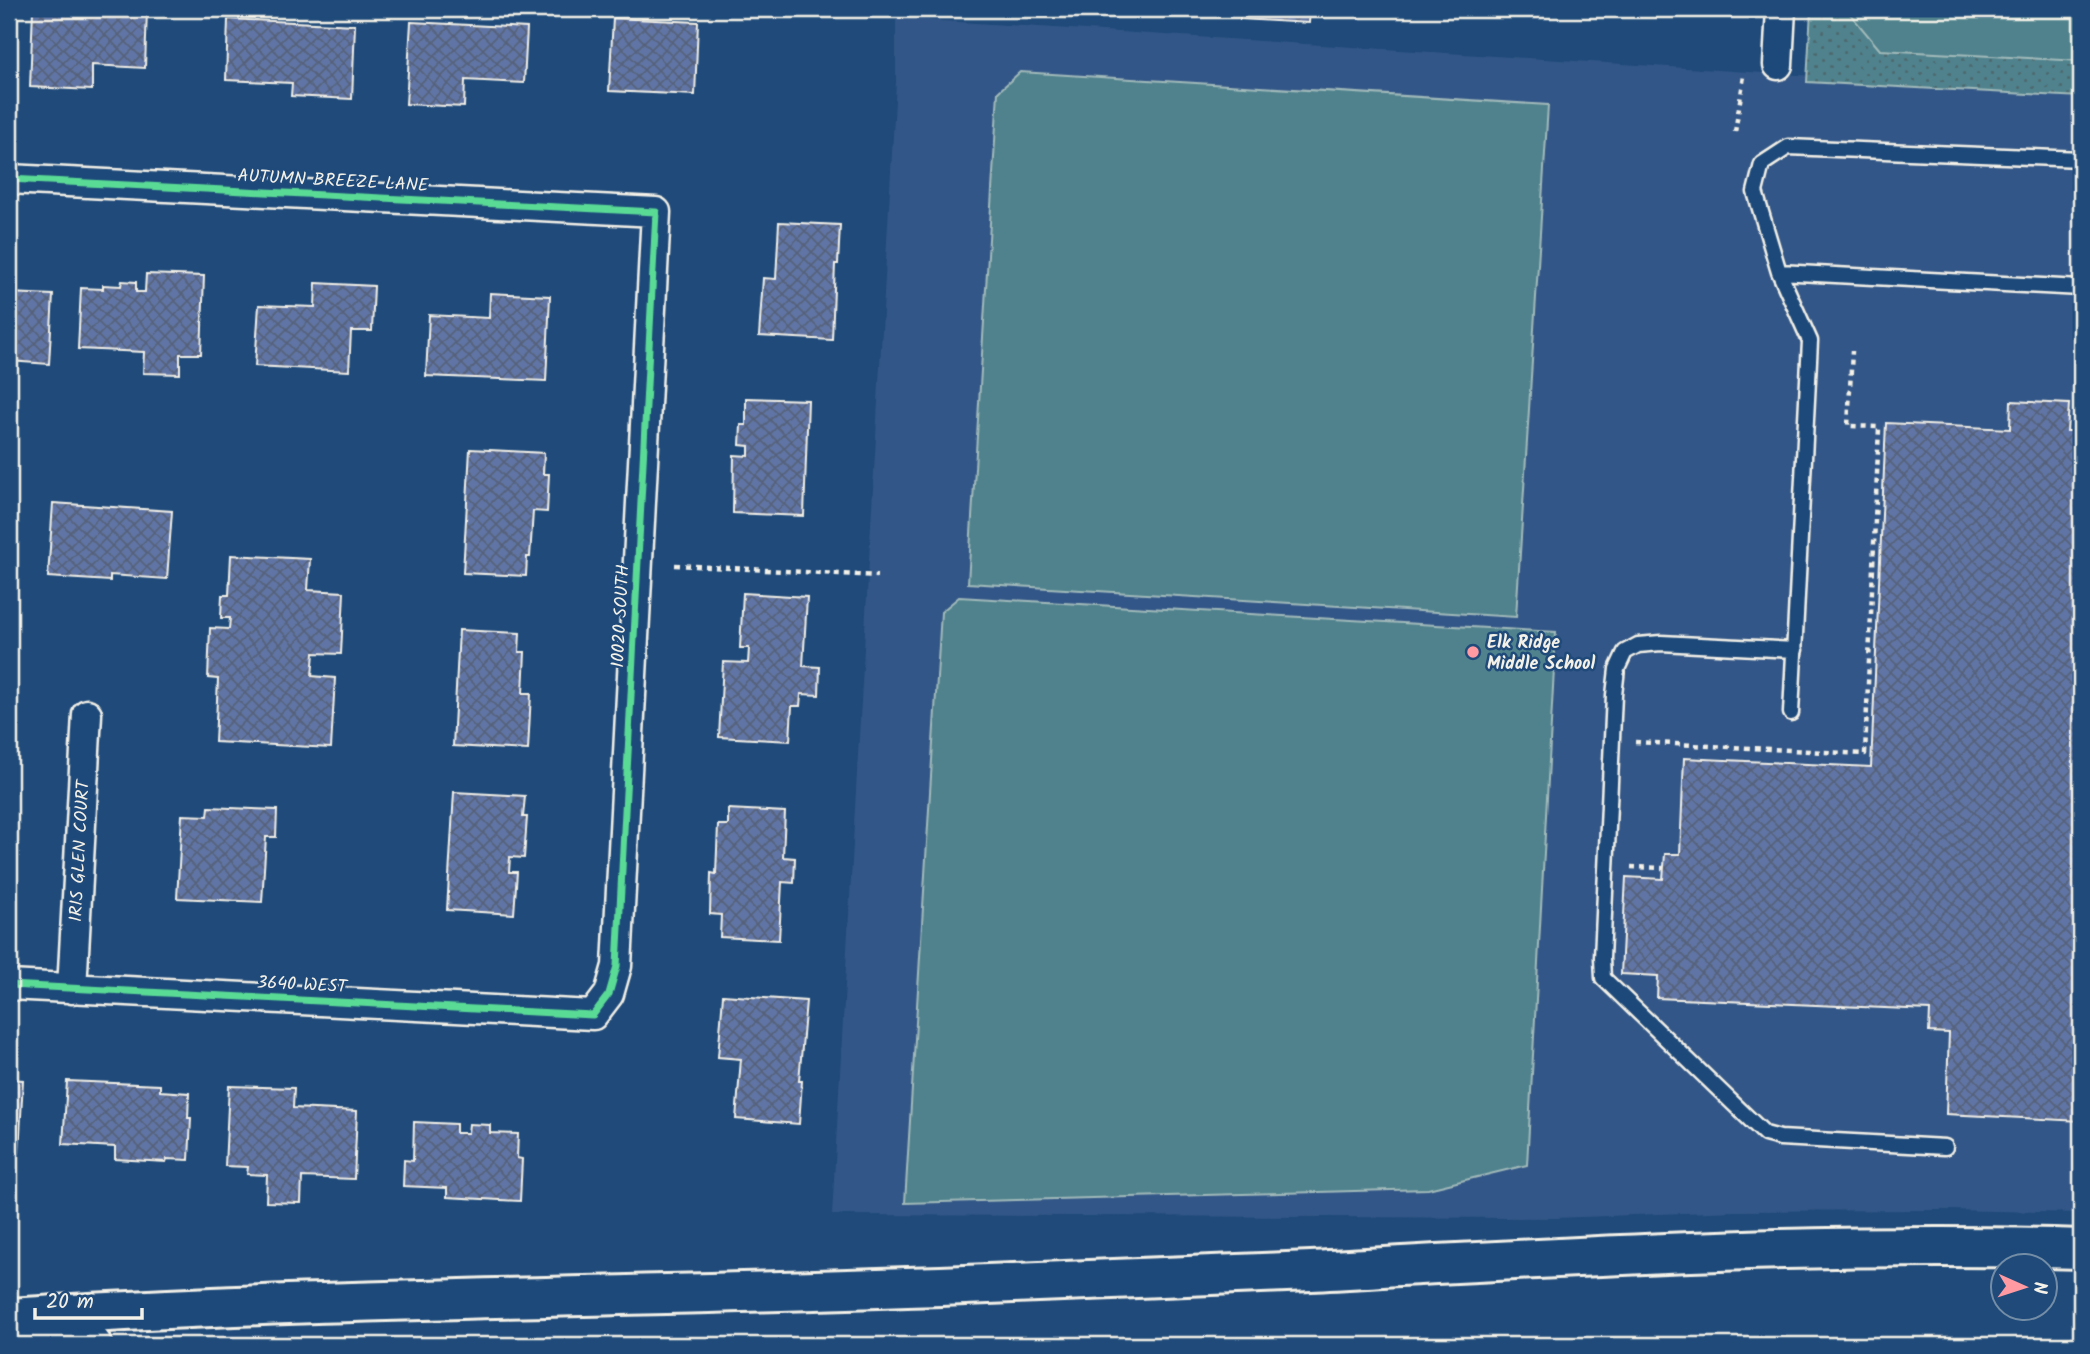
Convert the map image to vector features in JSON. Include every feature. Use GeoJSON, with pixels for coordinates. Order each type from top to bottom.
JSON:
{"type":"FeatureCollection","features":[{"type":"Feature","properties":{"kind":"highway"},"geometry":{"type":"LineString","coordinates":[[9,1318],[306,1303],[872,1289],[1710,1250],[1893,1247],[2081,1249]]}},
{"type":"Feature","properties":{"kind":"highway"},"geometry":{"type":"LineString","coordinates":[[9,1341],[92,1345]]}},
{"type":"Feature","properties":{"kind":"street"},"geometry":{"type":"LineString","coordinates":[[1778,65],[1781,9]]}},
{"type":"Feature","properties":{"kind":"street","name":"AUTUMN BREEZE LANE"},"geometry":{"type":"LineString","coordinates":[[9,179],[656,212]]}},
{"type":"Feature","properties":{"kind":"street","name":"10020 SOUTH"},"geometry":{"type":"LineString","coordinates":[[593,1014],[609,994],[617,966],[656,212]]}},
{"type":"Feature","properties":{"kind":"street","name":"IRIS GLEN COURT"},"geometry":{"type":"LineString","coordinates":[[72,989],[87,714]]}},
{"type":"Feature","properties":{"kind":"street","name":"3640 WEST"},"geometry":{"type":"LineString","coordinates":[[9,985],[593,1014]]}},
{"type":"Feature","properties":{"kind":"lane"},"geometry":{"type":"LineString","coordinates":[[1791,713],[1810,341],[1779,272],[1755,192],[1762,164],[1788,147],[2081,159]]}},
{"type":"Feature","properties":{"kind":"lane"},"geometry":{"type":"LineString","coordinates":[[1779,272],[2081,288]]}},
{"type":"Feature","properties":{"kind":"lane"},"geometry":{"type":"LineString","coordinates":[[1794,650],[1661,643],[1638,645],[1625,652],[1617,669],[1614,695],[1603,978],[1765,1134],[1780,1138],[1945,1147]]}},
{"type":"Feature","properties":{"kind":"path"},"geometry":{"type":"LineString","coordinates":[[1735,132],[1744,76]]}},
{"type":"Feature","properties":{"kind":"path"},"geometry":{"type":"LineString","coordinates":[[675,565],[877,576]]}},
{"type":"Feature","properties":{"kind":"path"},"geometry":{"type":"LineString","coordinates":[[1606,866],[1664,868]]}},
{"type":"Feature","properties":{"kind":"shaded area","name":"Elk Ridge Middle School"},"geometry":{"type":"Polygon","coordinates":[[[896,18],[2081,93],[2081,1213],[1948,1210],[1736,1211],[1555,1218],[832,1215],[896,82],[896,18]]]}},
{"type":"Feature","properties":{"kind":"green space"},"geometry":{"type":"Polygon","coordinates":[[[1811,9],[2081,9],[2081,97],[1807,82],[1811,9]]]}},
{"type":"Feature","properties":{"kind":"green space"},"geometry":{"type":"Polygon","coordinates":[[[1851,9],[2081,9],[2081,61],[1880,50],[1850,14],[1851,9]]]}},
{"type":"Feature","properties":{"kind":"green space"},"geometry":{"type":"Polygon","coordinates":[[[1020,72],[1548,105],[1516,617],[968,583],[998,92],[1020,72]]]}},
{"type":"Feature","properties":{"kind":"green space"},"geometry":{"type":"Polygon","coordinates":[[[959,597],[1556,632],[1527,1165],[1428,1189],[905,1203],[941,612],[959,597]]]}},
{"type":"Feature","properties":{"kind":"building"},"geometry":{"type":"Polygon","coordinates":[[[33,9],[147,9],[145,68],[92,65],[92,90],[30,87],[33,9]]]}},
{"type":"Feature","properties":{"kind":"building"},"geometry":{"type":"Polygon","coordinates":[[[1240,9],[1310,9],[1309,23],[1240,19],[1240,9]]]}},
{"type":"Feature","properties":{"kind":"building"},"geometry":{"type":"Polygon","coordinates":[[[613,18],[698,22],[695,95],[609,91],[613,18]]]}},
{"type":"Feature","properties":{"kind":"building"},"geometry":{"type":"Polygon","coordinates":[[[228,19],[355,25],[352,99],[291,96],[292,83],[226,80],[228,19]]]}},
{"type":"Feature","properties":{"kind":"building"},"geometry":{"type":"Polygon","coordinates":[[[411,22],[527,28],[524,83],[465,80],[464,107],[406,104],[411,22]]]}},
{"type":"Feature","properties":{"kind":"building"},"geometry":{"type":"Polygon","coordinates":[[[779,222],[840,225],[838,264],[835,264],[832,340],[759,336],[763,278],[776,279],[779,222]]]}},
{"type":"Feature","properties":{"kind":"building"},"geometry":{"type":"Polygon","coordinates":[[[146,274],[204,276],[201,354],[180,354],[180,374],[143,373],[144,352],[78,349],[81,288],[121,286],[122,281],[136,282],[136,292],[145,292],[146,274]]]}},
{"type":"Feature","properties":{"kind":"building"},"geometry":{"type":"Polygon","coordinates":[[[316,283],[374,286],[372,331],[351,331],[349,371],[255,366],[259,305],[315,307],[316,283]]]}},
{"type":"Feature","properties":{"kind":"building"},"geometry":{"type":"Polygon","coordinates":[[[9,293],[53,295],[49,364],[9,361],[9,293]]]}},
{"type":"Feature","properties":{"kind":"building"},"geometry":{"type":"Polygon","coordinates":[[[490,293],[550,296],[546,381],[426,376],[429,315],[489,318],[490,293]]]}},
{"type":"Feature","properties":{"kind":"building"},"geometry":{"type":"Polygon","coordinates":[[[746,398],[808,400],[804,516],[733,513],[734,455],[749,456],[749,446],[740,445],[741,425],[746,425],[746,398]]]}},
{"type":"Feature","properties":{"kind":"building"},"geometry":{"type":"Polygon","coordinates":[[[2011,401],[2069,404],[2067,431],[2081,431],[2081,1121],[1946,1114],[1949,1033],[1929,1032],[1930,1010],[1657,998],[1658,976],[1621,974],[1626,877],[1663,879],[1665,854],[1680,854],[1684,758],[1871,767],[1886,423],[2010,429],[2011,401]]]}},
{"type":"Feature","properties":{"kind":"building"},"geometry":{"type":"Polygon","coordinates":[[[470,449],[544,453],[543,474],[549,474],[547,512],[533,511],[526,576],[463,573],[470,449]]]}},
{"type":"Feature","properties":{"kind":"building"},"geometry":{"type":"Polygon","coordinates":[[[53,503],[172,511],[167,579],[110,575],[110,581],[48,577],[53,503]]]}},
{"type":"Feature","properties":{"kind":"building"},"geometry":{"type":"Polygon","coordinates":[[[231,555],[310,559],[308,590],[344,592],[341,654],[314,653],[312,676],[335,678],[331,748],[215,742],[218,679],[208,678],[210,628],[229,629],[230,618],[221,618],[222,595],[229,595],[231,555]]]}},
{"type":"Feature","properties":{"kind":"building"},"geometry":{"type":"Polygon","coordinates":[[[743,593],[807,597],[803,666],[820,667],[819,695],[801,694],[800,706],[792,706],[790,741],[719,737],[723,662],[748,663],[749,648],[740,648],[743,593]]]}},
{"type":"Feature","properties":{"kind":"building"},"geometry":{"type":"Polygon","coordinates":[[[459,630],[520,633],[519,652],[525,652],[523,693],[531,693],[528,750],[453,746],[459,630]]]}},
{"type":"Feature","properties":{"kind":"building"},"geometry":{"type":"Polygon","coordinates":[[[454,792],[525,796],[523,817],[527,817],[524,858],[510,857],[509,872],[517,872],[514,914],[447,910],[454,792]]]}},
{"type":"Feature","properties":{"kind":"building"},"geometry":{"type":"Polygon","coordinates":[[[209,807],[277,810],[276,837],[266,837],[262,902],[177,898],[182,815],[208,816],[209,807]]]}},
{"type":"Feature","properties":{"kind":"building"},"geometry":{"type":"Polygon","coordinates":[[[728,809],[785,812],[783,857],[795,858],[794,883],[782,882],[779,940],[720,937],[721,915],[710,914],[711,873],[716,874],[718,825],[728,825],[728,809]]]}},
{"type":"Feature","properties":{"kind":"building"},"geometry":{"type":"Polygon","coordinates":[[[723,995],[806,1001],[799,1081],[802,1081],[799,1124],[736,1119],[741,1059],[718,1057],[723,995]]]}},
{"type":"Feature","properties":{"kind":"building"},"geometry":{"type":"Polygon","coordinates":[[[9,1079],[23,1080],[19,1153],[9,1153],[9,1079]]]}},
{"type":"Feature","properties":{"kind":"building"},"geometry":{"type":"Polygon","coordinates":[[[67,1081],[160,1085],[160,1091],[189,1093],[189,1160],[167,1159],[166,1162],[115,1159],[115,1147],[63,1144],[67,1081]]]}},
{"type":"Feature","properties":{"kind":"building"},"geometry":{"type":"Polygon","coordinates":[[[229,1086],[294,1088],[293,1108],[357,1111],[354,1179],[302,1177],[301,1203],[266,1202],[267,1175],[247,1174],[248,1167],[225,1166],[229,1086]]]}},
{"type":"Feature","properties":{"kind":"building"},"geometry":{"type":"Polygon","coordinates":[[[414,1122],[456,1124],[456,1133],[468,1133],[469,1124],[490,1125],[490,1133],[518,1134],[517,1158],[522,1159],[520,1201],[447,1197],[447,1188],[403,1186],[404,1160],[413,1161],[414,1122]]]}},
{"type":"Feature","properties":{"kind":"cycle path"},"geometry":{"type":"LineString","coordinates":[[9,179],[656,212],[617,966],[609,994],[593,1015],[9,985]]}},
{"type":"Feature","properties":{"kind":"place","name":"Elk Ridge Middle School"},"geometry":{"type":"Point","coordinates":[1473,652]}}]}
